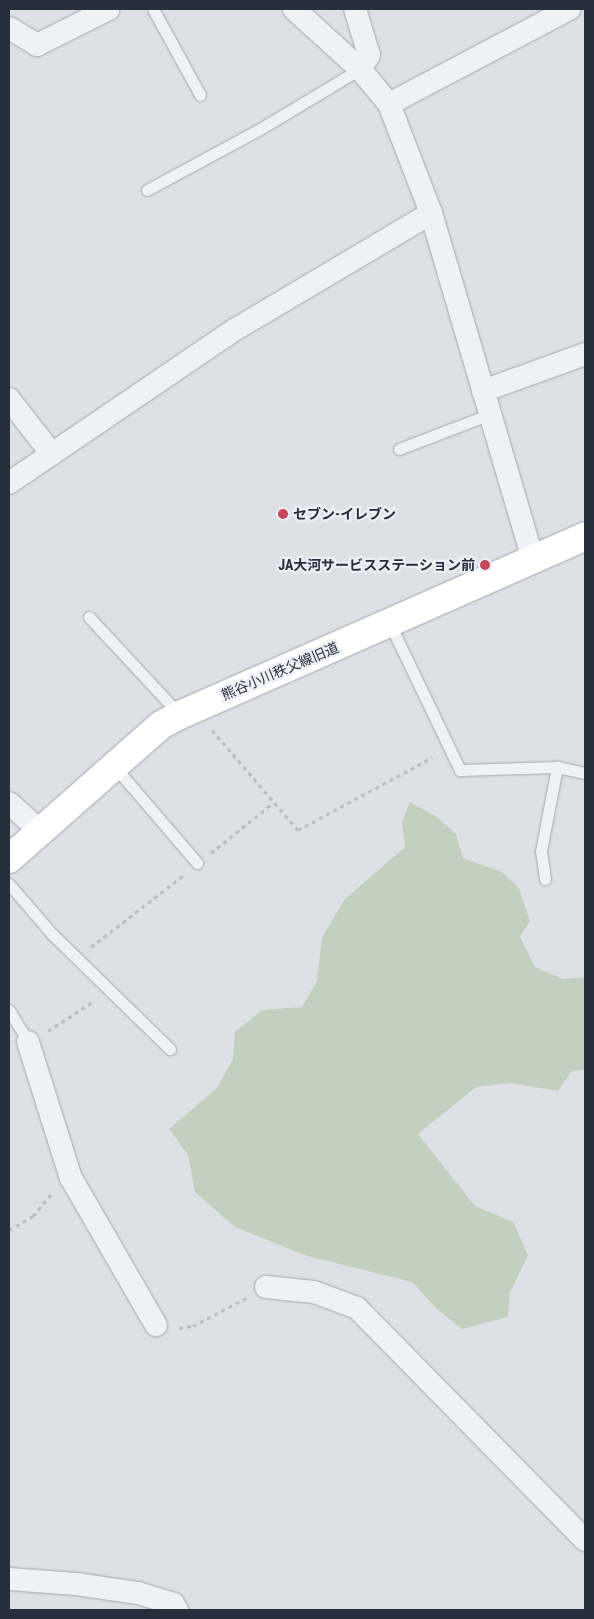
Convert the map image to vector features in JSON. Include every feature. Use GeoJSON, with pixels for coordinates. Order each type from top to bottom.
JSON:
{"type":"FeatureCollection","features":[{"type":"Feature","properties":{"kind":"street"},"geometry":{"type":"LineString","coordinates":[[9,28],[37,45],[109,9]]}},
{"type":"Feature","properties":{"kind":"street"},"geometry":{"type":"LineString","coordinates":[[294,9],[360,69],[389,104],[431,213],[533,560]]}},
{"type":"Feature","properties":{"kind":"street"},"geometry":{"type":"LineString","coordinates":[[355,9],[368,55],[360,69]]}},
{"type":"Feature","properties":{"kind":"street"},"geometry":{"type":"LineString","coordinates":[[389,104],[569,9]]}},
{"type":"Feature","properties":{"kind":"street"},"geometry":{"type":"LineString","coordinates":[[9,483],[236,328],[431,213]]}},
{"type":"Feature","properties":{"kind":"street"},"geometry":{"type":"LineString","coordinates":[[484,391],[585,354]]}},
{"type":"Feature","properties":{"kind":"street"},"geometry":{"type":"LineString","coordinates":[[9,399],[51,453]]}},
{"type":"Feature","properties":{"kind":"street","name":"熊谷小川秩父線旧道"},"geometry":{"type":"LineString","coordinates":[[9,859],[39,830],[161,726],[186,711],[390,624],[585,536]]}},
{"type":"Feature","properties":{"kind":"street"},"geometry":{"type":"LineString","coordinates":[[9,803],[39,830]]}},
{"type":"Feature","properties":{"kind":"street"},"geometry":{"type":"LineString","coordinates":[[28,1042],[71,1178],[156,1325]]}},
{"type":"Feature","properties":{"kind":"street"},"geometry":{"type":"LineString","coordinates":[[266,1287],[314,1292],[357,1308],[585,1540]]}},
{"type":"Feature","properties":{"kind":"street"},"geometry":{"type":"LineString","coordinates":[[9,1579],[76,1584],[138,1593],[173,1604],[177,1610]]}},
{"type":"Feature","properties":{"kind":"lane"},"geometry":{"type":"LineString","coordinates":[[152,9],[200,95]]}},
{"type":"Feature","properties":{"kind":"lane"},"geometry":{"type":"LineString","coordinates":[[147,190],[260,129],[360,69]]}},
{"type":"Feature","properties":{"kind":"lane"},"geometry":{"type":"LineString","coordinates":[[399,449],[490,414]]}},
{"type":"Feature","properties":{"kind":"lane"},"geometry":{"type":"LineString","coordinates":[[89,617],[186,711]]}},
{"type":"Feature","properties":{"kind":"lane"},"geometry":{"type":"LineString","coordinates":[[390,624],[460,770],[557,768],[585,773]]}},
{"type":"Feature","properties":{"kind":"lane"},"geometry":{"type":"LineString","coordinates":[[114,766],[197,864]]}},
{"type":"Feature","properties":{"kind":"lane"},"geometry":{"type":"LineString","coordinates":[[545,879],[542,851],[557,768]]}},
{"type":"Feature","properties":{"kind":"lane"},"geometry":{"type":"LineString","coordinates":[[9,884],[77,958],[170,1049]]}},
{"type":"Feature","properties":{"kind":"lane"},"geometry":{"type":"LineString","coordinates":[[9,1010],[28,1042]]}},
{"type":"Feature","properties":{"kind":"path"},"geometry":{"type":"LineString","coordinates":[[186,711],[298,830],[449,748]]}},
{"type":"Feature","properties":{"kind":"path"},"geometry":{"type":"LineString","coordinates":[[77,958],[273,803]]}},
{"type":"Feature","properties":{"kind":"path"},"geometry":{"type":"LineString","coordinates":[[28,1042],[64,1022],[109,989]]}},
{"type":"Feature","properties":{"kind":"path"},"geometry":{"type":"LineString","coordinates":[[9,1230],[33,1216],[57,1188],[71,1178]]}},
{"type":"Feature","properties":{"kind":"path"},"geometry":{"type":"LineString","coordinates":[[156,1325],[177,1329],[193,1326],[266,1287]]}},
{"type":"Feature","properties":{"kind":"green space"},"geometry":{"type":"Polygon","coordinates":[[[410,802],[438,818],[456,834],[463,858],[502,872],[519,888],[530,921],[520,937],[535,967],[563,979],[585,977],[585,1070],[572,1071],[558,1091],[510,1083],[476,1087],[418,1134],[475,1206],[513,1222],[528,1255],[510,1293],[508,1317],[462,1329],[436,1308],[412,1282],[307,1256],[235,1227],[195,1192],[188,1155],[169,1129],[216,1089],[233,1059],[235,1032],[262,1010],[302,1007],[317,981],[322,937],[345,899],[405,847],[402,822],[410,802]]]}},
{"type":"Feature","properties":{"kind":"place","name":"セブン-イレブン"},"geometry":{"type":"Point","coordinates":[283,514]}},
{"type":"Feature","properties":{"kind":"place","name":"JA大河サービスステーション前"},"geometry":{"type":"Point","coordinates":[485,565]}}]}
